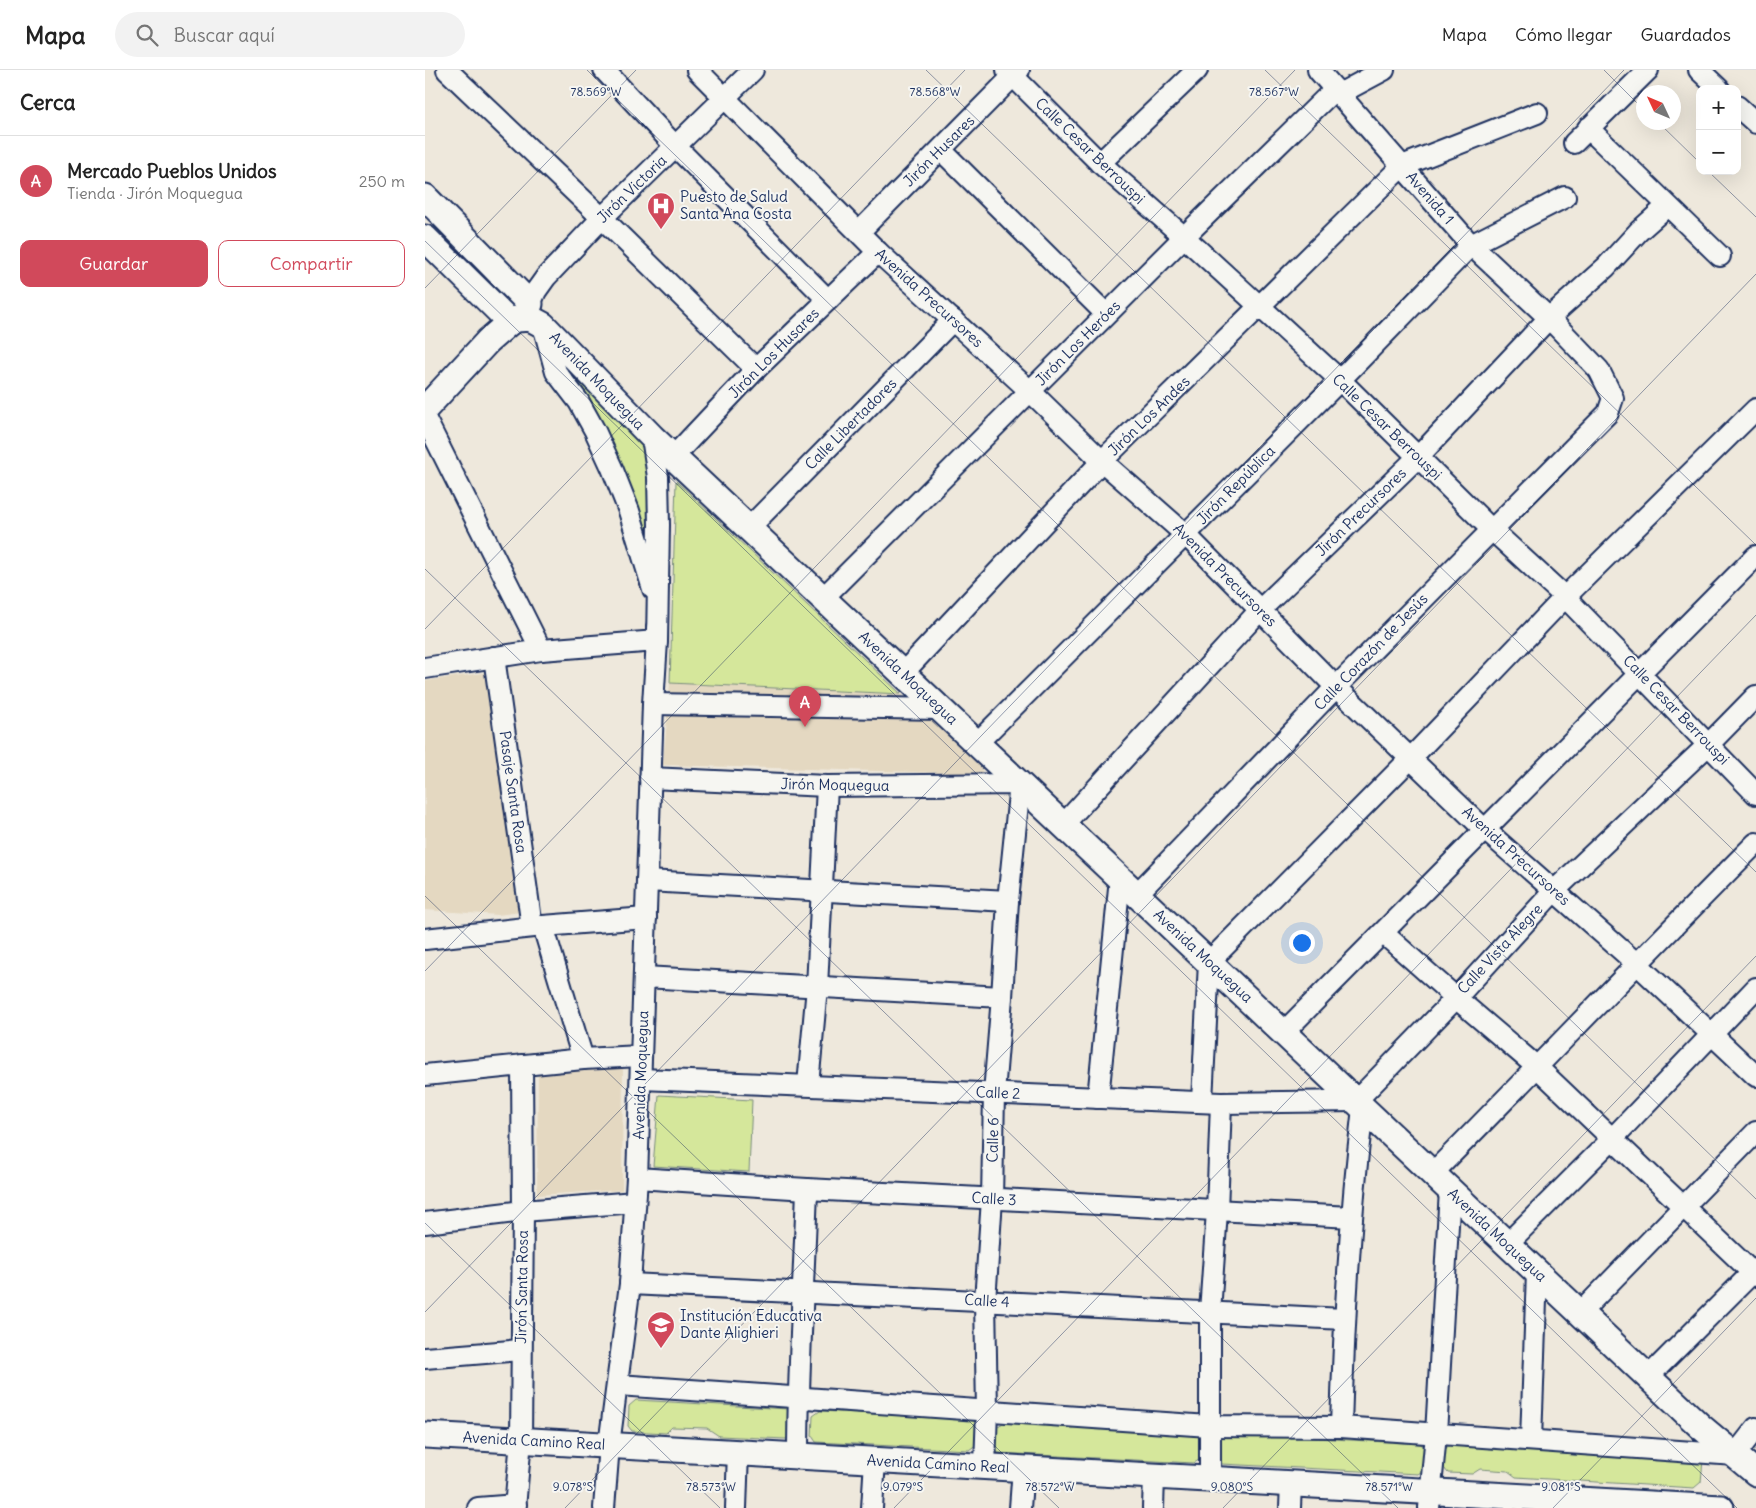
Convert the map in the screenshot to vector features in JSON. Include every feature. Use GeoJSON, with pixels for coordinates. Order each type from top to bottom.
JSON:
{"type":"FeatureCollection","features":[{"type":"Feature","properties":{"kind":"main road","name":"Avenida Moquegua"},"geometry":{"type":"LineString","coordinates":[[425,197],[528,318],[652,437],[1699,1426],[1756,1473]]}},
{"type":"Feature","properties":{"kind":"main road","name":"Avenida Moquegua"},"geometry":{"type":"LineString","coordinates":[[425,238],[528,318]]}},
{"type":"Feature","properties":{"kind":"main road"},"geometry":{"type":"LineString","coordinates":[[425,409],[488,341],[528,318]]}},
{"type":"Feature","properties":{"kind":"main road","name":"Avenida Camino Real"},"geometry":{"type":"LineString","coordinates":[[425,1435],[1291,1483],[1429,1499],[1706,1507]]}},
{"type":"Feature","properties":{"kind":"street"},"geometry":{"type":"LineString","coordinates":[[447,70],[756,369]]}},
{"type":"Feature","properties":{"kind":"street"},"geometry":{"type":"LineString","coordinates":[[604,70],[675,147],[828,300]]}},
{"type":"Feature","properties":{"kind":"street","name":"Avenida Precursores"},"geometry":{"type":"LineString","coordinates":[[697,70],[878,252],[1031,391],[1102,461],[1186,535],[1336,687],[1484,828],[1636,963],[1756,1076]]}},
{"type":"Feature","properties":{"kind":"street","name":"Jirón Victoria"},"geometry":{"type":"LineString","coordinates":[[528,318],[536,291],[546,278],[602,218],[753,70]]}},
{"type":"Feature","properties":{"kind":"street"},"geometry":{"type":"LineString","coordinates":[[1100,163],[1197,70]]}},
{"type":"Feature","properties":{"kind":"street","name":"Avenida 1"},"geometry":{"type":"LineString","coordinates":[[1318,70],[1471,245],[1549,318],[1599,370],[1613,398],[1608,413]]}},
{"type":"Feature","properties":{"kind":"street","name":"Jirón Los Heróes"},"geometry":{"type":"LineString","coordinates":[[823,598],[1184,237],[1337,91],[1384,70]]}},
{"type":"Feature","properties":{"kind":"street"},"geometry":{"type":"LineString","coordinates":[[1574,143],[1649,70]]}},
{"type":"Feature","properties":{"kind":"street"},"geometry":{"type":"LineString","coordinates":[[1699,70],[1715,85]]}},
{"type":"Feature","properties":{"kind":"street","name":"Calle Cesar Berrouspi"},"geometry":{"type":"LineString","coordinates":[[1013,72],[1100,163],[1340,380],[1491,529],[1565,597],[1756,794]]}},
{"type":"Feature","properties":{"kind":"street","name":"Jirón Husares"},"geometry":{"type":"LineString","coordinates":[[859,232],[941,150],[1013,72]]}},
{"type":"Feature","properties":{"kind":"street"},"geometry":{"type":"LineString","coordinates":[[1741,110],[1756,123]]}},
{"type":"Feature","properties":{"kind":"street"},"geometry":{"type":"LineString","coordinates":[[1402,166],[1537,113]]}},
{"type":"Feature","properties":{"kind":"street"},"geometry":{"type":"LineString","coordinates":[[1588,128],[1720,256]]}},
{"type":"Feature","properties":{"kind":"street"},"geometry":{"type":"LineString","coordinates":[[941,150],[1106,314]]}},
{"type":"Feature","properties":{"kind":"street","name":"Jirón Los Andes"},"geometry":{"type":"LineString","coordinates":[[903,673],[1102,461],[1402,166]]}},
{"type":"Feature","properties":{"kind":"street","name":"Jirón República"},"geometry":{"type":"LineString","coordinates":[[977,743],[1340,380],[1471,245],[1565,197]]}},
{"type":"Feature","properties":{"kind":"street","name":"Jirón Precursores"},"geometry":{"type":"LineString","coordinates":[[1063,825],[1260,610],[1418,457],[1549,318],[1606,267],[1639,231],[1667,206]]}},
{"type":"Feature","properties":{"kind":"street","name":"Jirón Los Husares"},"geometry":{"type":"LineString","coordinates":[[673,457],[756,369],[878,252]]}},
{"type":"Feature","properties":{"kind":"street","name":"Avenida Moquegua"},"geometry":{"type":"LineString","coordinates":[[528,318],[556,372],[579,402],[595,431],[629,511],[656,600],[657,641]]}},
{"type":"Feature","properties":{"kind":"street","name":"Calle Libertadores"},"geometry":{"type":"LineString","coordinates":[[749,528],[953,320]]}},
{"type":"Feature","properties":{"kind":"street"},"geometry":{"type":"LineString","coordinates":[[1210,1479],[1210,1312],[1217,1211],[1209,962],[1411,758],[1565,597],[1756,408]]}},
{"type":"Feature","properties":{"kind":"street","name":"Calle Corazón de Jesús"},"geometry":{"type":"LineString","coordinates":[[1128,886],[1336,687],[1608,413]]}},
{"type":"Feature","properties":{"kind":"street"},"geometry":{"type":"LineString","coordinates":[[425,418],[541,650]]}},
{"type":"Feature","properties":{"kind":"street","name":"Avenida Moquegua"},"geometry":{"type":"LineString","coordinates":[[604,1508],[609,1445],[630,1284],[637,1178],[650,778],[657,641],[658,477],[652,437]]}},
{"type":"Feature","properties":{"kind":"street"},"geometry":{"type":"LineString","coordinates":[[1283,1032],[1756,556]]}},
{"type":"Feature","properties":{"kind":"street"},"geometry":{"type":"LineString","coordinates":[[425,668],[541,650],[657,641]]}},
{"type":"Feature","properties":{"kind":"street","name":"Pasaje Santa Rosa"},"geometry":{"type":"LineString","coordinates":[[494,657],[538,927],[583,1059]]}},
{"type":"Feature","properties":{"kind":"street","name":"Calle Vista Alegre"},"geometry":{"type":"LineString","coordinates":[[1359,1105],[1554,891],[1709,744],[1756,696]]}},
{"type":"Feature","properties":{"kind":"street"},"geometry":{"type":"LineString","coordinates":[[653,704],[941,709]]}},
{"type":"Feature","properties":{"kind":"street","name":"Jirón Moquegua"},"geometry":{"type":"LineString","coordinates":[[650,778],[827,786],[1020,784]]}},
{"type":"Feature","properties":{"kind":"street","name":"Calle 6"},"geometry":{"type":"LineString","coordinates":[[985,1466],[987,1410],[985,1301],[992,1199],[994,1093],[1008,901],[1020,784]]}},
{"type":"Feature","properties":{"kind":"street"},"geometry":{"type":"LineString","coordinates":[[808,1085],[817,986],[827,786]]}},
{"type":"Feature","properties":{"kind":"street"},"geometry":{"type":"LineString","coordinates":[[1429,1499],[1436,1434],[1441,1182],[1537,1067],[1636,963],[1756,843]]}},
{"type":"Feature","properties":{"kind":"street"},"geometry":{"type":"LineString","coordinates":[[647,881],[1008,901]]}},
{"type":"Feature","properties":{"kind":"street"},"geometry":{"type":"LineString","coordinates":[[1098,1098],[1128,886]]}},
{"type":"Feature","properties":{"kind":"street"},"geometry":{"type":"LineString","coordinates":[[425,938],[646,918]]}},
{"type":"Feature","properties":{"kind":"street"},"geometry":{"type":"LineString","coordinates":[[1383,933],[1455,998],[1537,1067],[1683,1207],[1755,1272],[1648,1377]]}},
{"type":"Feature","properties":{"kind":"street"},"geometry":{"type":"LineString","coordinates":[[644,977],[1002,997]]}},
{"type":"Feature","properties":{"kind":"street"},"geometry":{"type":"LineString","coordinates":[[1507,1244],[1756,988]]}},
{"type":"Feature","properties":{"kind":"street"},"geometry":{"type":"LineString","coordinates":[[425,1076],[583,1059],[640,1056]]}},
{"type":"Feature","properties":{"kind":"street","name":"Jirón Santa Rosa"},"geometry":{"type":"LineString","coordinates":[[515,1506],[521,1440],[522,1065]]}},
{"type":"Feature","properties":{"kind":"street","name":"Calle 2"},"geometry":{"type":"LineString","coordinates":[[641,1079],[1098,1098],[1359,1105]]}},
{"type":"Feature","properties":{"kind":"street"},"geometry":{"type":"LineString","coordinates":[[1341,1427],[1344,1319],[1359,1105]]}},
{"type":"Feature","properties":{"kind":"street"},"geometry":{"type":"LineString","coordinates":[[1580,1313],[1756,1132]]}},
{"type":"Feature","properties":{"kind":"street","name":"Calle 3"},"geometry":{"type":"LineString","coordinates":[[637,1178],[807,1189],[1352,1217]]}},
{"type":"Feature","properties":{"kind":"street"},"geometry":{"type":"LineString","coordinates":[[798,1456],[798,1397],[807,1189]]}},
{"type":"Feature","properties":{"kind":"street"},"geometry":{"type":"LineString","coordinates":[[425,1223],[523,1211],[635,1202]]}},
{"type":"Feature","properties":{"kind":"street"},"geometry":{"type":"LineString","coordinates":[[1531,1440],[1537,1272]]}},
{"type":"Feature","properties":{"kind":"street","name":"Calle 4"},"geometry":{"type":"LineString","coordinates":[[630,1284],[1344,1319]]}},
{"type":"Feature","properties":{"kind":"street"},"geometry":{"type":"LineString","coordinates":[[425,1358],[521,1350]]}},
{"type":"Feature","properties":{"kind":"street"},"geometry":{"type":"LineString","coordinates":[[618,1385],[1209,1426],[1341,1427],[1735,1455],[1756,1428]]}},
{"type":"Feature","properties":{"kind":"street"},"geometry":{"type":"LineString","coordinates":[[736,1508],[738,1452]]}},
{"type":"Feature","properties":{"kind":"street"},"geometry":{"type":"LineString","coordinates":[[873,1508],[875,1460]]}},
{"type":"Feature","properties":{"kind":"street"},"geometry":{"type":"LineString","coordinates":[[1020,1508],[1023,1468]]}},
{"type":"Feature","properties":{"kind":"street"},"geometry":{"type":"LineString","coordinates":[[1153,1508],[1154,1476]]}},
{"type":"Feature","properties":{"kind":"street"},"geometry":{"type":"LineString","coordinates":[[1290,1508],[1291,1483]]}},
{"type":"Feature","properties":{"kind":"street"},"geometry":{"type":"LineString","coordinates":[[478,1508],[515,1506]]}},
{"type":"Feature","properties":{"kind":"shaded area"},"geometry":{"type":"Polygon","coordinates":[[[490,672],[520,912],[498,915],[425,910],[425,681],[490,672]]]}},
{"type":"Feature","properties":{"kind":"shaded area"},"geometry":{"type":"Polygon","coordinates":[[[670,683],[901,694],[983,760],[982,774],[663,765],[670,683]]]}},
{"type":"Feature","properties":{"kind":"shaded area"},"geometry":{"type":"Polygon","coordinates":[[[623,1064],[622,1190],[537,1195],[538,1069],[623,1064]]]}},
{"type":"Feature","properties":{"kind":"green space"},"geometry":{"type":"Polygon","coordinates":[[[569,372],[639,438],[649,454],[655,484],[649,547],[569,372]]]}},
{"type":"Feature","properties":{"kind":"green space"},"geometry":{"type":"Polygon","coordinates":[[[676,481],[901,694],[670,683],[676,481]]]}},
{"type":"Feature","properties":{"kind":"green space"},"geometry":{"type":"Polygon","coordinates":[[[659,1095],[752,1100],[749,1172],[653,1166],[659,1095]]]}},
{"type":"Feature","properties":{"kind":"green space"},"geometry":{"type":"Polygon","coordinates":[[[636,1400],[788,1409],[793,1415],[793,1434],[786,1439],[719,1436],[707,1428],[672,1427],[666,1433],[632,1431],[628,1426],[629,1406],[636,1400]]]}},
{"type":"Feature","properties":{"kind":"green space"},"geometry":{"type":"Polygon","coordinates":[[[820,1411],[972,1419],[977,1425],[977,1444],[969,1450],[816,1442],[812,1436],[813,1416],[820,1411]]]}},
{"type":"Feature","properties":{"kind":"green space"},"geometry":{"type":"Polygon","coordinates":[[[1003,1423],[1197,1433],[1202,1439],[1202,1458],[1194,1463],[998,1453],[994,1448],[995,1428],[1003,1423]]]}},
{"type":"Feature","properties":{"kind":"green space"},"geometry":{"type":"Polygon","coordinates":[[[1226,1433],[1421,1444],[1426,1450],[1425,1469],[1418,1474],[1222,1464],[1217,1458],[1219,1439],[1226,1433]]]}},
{"type":"Feature","properties":{"kind":"green space"},"geometry":{"type":"Polygon","coordinates":[[[1452,1443],[1703,1460],[1701,1482],[1694,1488],[1516,1477],[1508,1471],[1480,1469],[1472,1474],[1448,1473],[1444,1468],[1445,1449],[1452,1443]]]}},
{"type":"Feature","properties":{"kind":"place","name":"Puesto de Salud Santa Ana Costa"},"geometry":{"type":"Point","coordinates":[661,230]}},
{"type":"Feature","properties":{"kind":"place","name":"Mercado Pueblos Unidos"},"geometry":{"type":"Point","coordinates":[805,727]}},
{"type":"Feature","properties":{"kind":"place","name":"Institución Educativa Dante Alighieri"},"geometry":{"type":"Point","coordinates":[661,1349]}}]}
